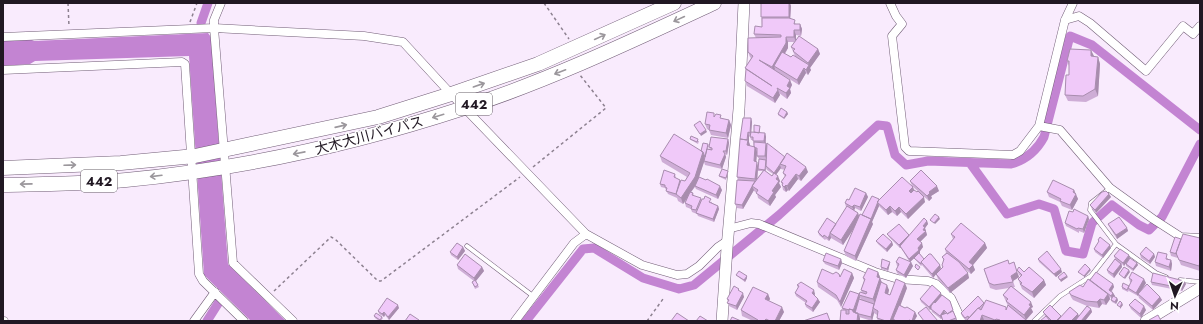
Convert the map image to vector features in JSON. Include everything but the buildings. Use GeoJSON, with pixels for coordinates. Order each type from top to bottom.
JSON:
{"type":"FeatureCollection","features":[{"type":"Feature","properties":{"kind":"highway","name":"大木大川バイパス"},"geometry":{"type":"LineString","coordinates":[[3,168],[121,163],[193,156],[378,117],[538,64],[572,49],[658,6],[674,3]]}},
{"type":"Feature","properties":{"kind":"highway","name":"大木大川バイパス"},"geometry":{"type":"LineString","coordinates":[[3,185],[125,180],[193,172],[316,150],[465,108],[577,65],[714,3]]}},
{"type":"Feature","properties":{"kind":"street"},"geometry":{"type":"LineString","coordinates":[[221,3],[214,20],[214,28],[223,167],[233,263],[293,321]]}},
{"type":"Feature","properties":{"kind":"street"},"geometry":{"type":"LineString","coordinates":[[722,321],[728,229],[740,109],[744,3]]}},
{"type":"Feature","properties":{"kind":"street"},"geometry":{"type":"LineString","coordinates":[[890,3],[896,16],[902,24],[892,36],[905,148],[909,151],[1013,155],[1020,151],[1044,127],[1065,20],[1073,3]]}},
{"type":"Feature","properties":{"kind":"street"},"geometry":{"type":"LineString","coordinates":[[1065,20],[1079,16],[1090,23],[1146,71],[1183,26],[1193,34],[1200,26]]}},
{"type":"Feature","properties":{"kind":"street"},"geometry":{"type":"LineString","coordinates":[[3,37],[214,28],[364,36],[403,42],[586,234],[642,265],[677,275],[687,274],[699,266],[718,247],[727,244]]}},
{"type":"Feature","properties":{"kind":"street"},"geometry":{"type":"LineString","coordinates":[[3,70],[182,62],[185,64],[193,156],[199,274],[203,281],[244,321]]}},
{"type":"Feature","properties":{"kind":"street"},"geometry":{"type":"LineString","coordinates":[[1044,127],[1060,130],[1110,188],[1153,219],[1181,237],[1200,238]]}},
{"type":"Feature","properties":{"kind":"street"},"geometry":{"type":"LineString","coordinates":[[728,229],[751,223],[759,224],[875,272],[898,279],[928,281],[936,284],[951,298],[962,321]]}},
{"type":"Feature","properties":{"kind":"street"},"geometry":{"type":"LineString","coordinates":[[515,321],[532,296],[574,242],[586,234]]}},
{"type":"Feature","properties":{"kind":"street"},"geometry":{"type":"LineString","coordinates":[[1146,321],[1200,288]]}},
{"type":"Feature","properties":{"kind":"street"},"geometry":{"type":"LineString","coordinates":[[194,321],[215,292]]}},
{"type":"Feature","properties":{"kind":"lane"},"geometry":{"type":"LineString","coordinates":[[1110,188],[1091,204],[1090,210],[1116,244],[1156,273],[1167,278],[1200,282]]}},
{"type":"Feature","properties":{"kind":"lane"},"geometry":{"type":"LineString","coordinates":[[1034,321],[1060,296],[1091,276],[1116,244]]}},
{"type":"Feature","properties":{"kind":"lane"},"geometry":{"type":"LineString","coordinates":[[467,246],[532,296]]}},
{"type":"Feature","properties":{"kind":"path"},"geometry":{"type":"LineString","coordinates":[[68,3],[69,34]]}},
{"type":"Feature","properties":{"kind":"path"},"geometry":{"type":"LineString","coordinates":[[187,29],[197,3]]}},
{"type":"Feature","properties":{"kind":"path"},"geometry":{"type":"LineString","coordinates":[[544,3],[560,29],[571,42],[572,49]]}},
{"type":"Feature","properties":{"kind":"path"},"geometry":{"type":"LineString","coordinates":[[268,296],[331,237],[335,239],[378,281],[381,281],[526,172],[606,108],[581,76],[577,65]]}},
{"type":"Feature","properties":{"kind":"path"},"geometry":{"type":"LineString","coordinates":[[647,321],[663,299]]}},
{"type":"Feature","properties":{"kind":"shaded area"},"geometry":{"type":"Polygon","coordinates":[[[208,33],[211,37],[228,264],[286,321],[251,321],[204,275],[189,56],[35,61],[30,64],[3,66],[3,40],[30,39],[34,41],[208,33]]]}},
{"type":"Feature","properties":{"kind":"waterway"},"geometry":{"type":"LineString","coordinates":[[201,23],[208,3]]}},
{"type":"Feature","properties":{"kind":"waterway"},"geometry":{"type":"LineString","coordinates":[[526,321],[583,249],[594,248],[643,278],[679,289],[694,285],[779,215],[878,125],[887,126],[895,155],[906,165],[928,161],[1011,164],[1021,160],[1034,150],[1044,137],[1070,36],[1092,45],[1200,130]]}},
{"type":"Feature","properties":{"kind":"waterway"},"geometry":{"type":"LineString","coordinates":[[970,163],[1007,214],[1039,204],[1054,209],[1066,251],[1083,254],[1092,223],[1112,205],[1139,225],[1149,230],[1162,217],[1200,144]]}},
{"type":"Feature","properties":{"kind":"waterway"},"geometry":{"type":"LineString","coordinates":[[207,321],[219,302]]}}]}
